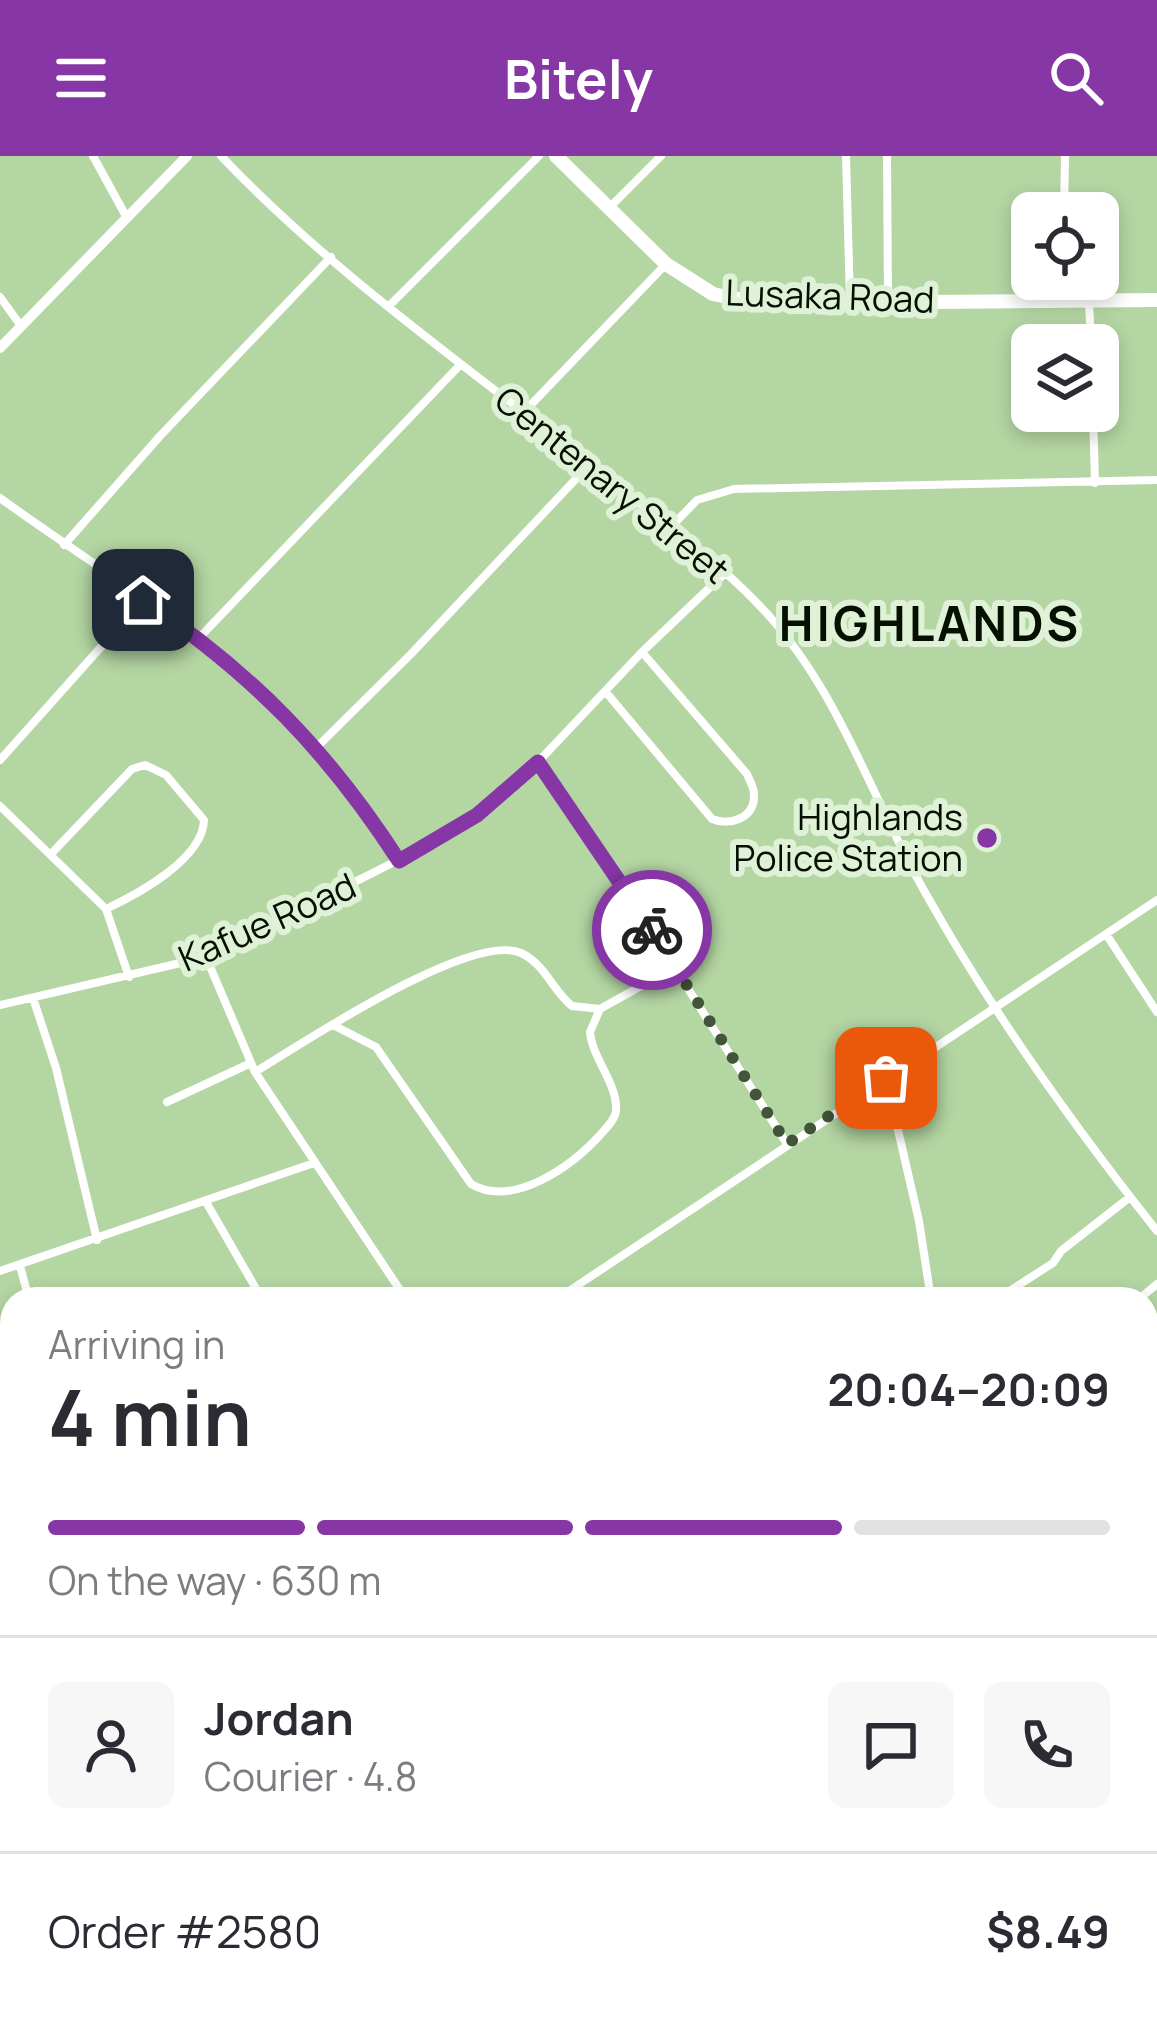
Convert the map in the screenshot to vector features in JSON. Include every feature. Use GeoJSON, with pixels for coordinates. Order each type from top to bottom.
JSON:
{"type":"FeatureCollection","features":[{"type":"Feature","properties":{"kind":"highway","name":"Lusaka Road"},"geometry":{"type":"LineString","coordinates":[[556,156],[666,264],[699,288],[736,299],[1011,299]]}},
{"type":"Feature","properties":{"kind":"highway","name":"Lusaka Road"},"geometry":{"type":"LineString","coordinates":[[1119,299],[1157,300]]}},
{"type":"Feature","properties":{"kind":"street"},"geometry":{"type":"LineString","coordinates":[[92,156],[127,218]]}},
{"type":"Feature","properties":{"kind":"street"},"geometry":{"type":"LineString","coordinates":[[0,348],[187,156]]}},
{"type":"Feature","properties":{"kind":"street","name":"Centenary Street"},"geometry":{"type":"LineString","coordinates":[[221,156],[274,209],[389,306],[758,603],[817,678],[926,895],[994,1005],[1157,1231]]}},
{"type":"Feature","properties":{"kind":"street"},"geometry":{"type":"LineString","coordinates":[[389,306],[538,156]]}},
{"type":"Feature","properties":{"kind":"street"},"geometry":{"type":"LineString","coordinates":[[608,208],[661,156]]}},
{"type":"Feature","properties":{"kind":"street"},"geometry":{"type":"LineString","coordinates":[[846,156],[850,302]]}},
{"type":"Feature","properties":{"kind":"street"},"geometry":{"type":"LineString","coordinates":[[887,156],[888,300]]}},
{"type":"Feature","properties":{"kind":"street"},"geometry":{"type":"LineString","coordinates":[[1064,192],[1065,156]]}},
{"type":"Feature","properties":{"kind":"street"},"geometry":{"type":"LineString","coordinates":[[64,544],[331,257]]}},
{"type":"Feature","properties":{"kind":"street"},"geometry":{"type":"LineString","coordinates":[[523,413],[666,264]]}},
{"type":"Feature","properties":{"kind":"street"},"geometry":{"type":"LineString","coordinates":[[0,297],[21,326]]}},
{"type":"Feature","properties":{"kind":"street"},"geometry":{"type":"LineString","coordinates":[[199,638],[460,365]]}},
{"type":"Feature","properties":{"kind":"street"},"geometry":{"type":"LineString","coordinates":[[1094,432],[1095,483]]}},
{"type":"Feature","properties":{"kind":"street"},"geometry":{"type":"LineString","coordinates":[[317,747],[590,464]]}},
{"type":"Feature","properties":{"kind":"street"},"geometry":{"type":"LineString","coordinates":[[670,528],[697,500],[734,489],[1157,479]]}},
{"type":"Feature","properties":{"kind":"street"},"geometry":{"type":"LineString","coordinates":[[0,498],[199,638],[283,710],[360,800],[399,861]]}},
{"type":"Feature","properties":{"kind":"street","name":"Kafue Road"},"geometry":{"type":"LineString","coordinates":[[0,1005],[206,957],[399,861],[477,815],[538,762],[724,574]]}},
{"type":"Feature","properties":{"kind":"street"},"geometry":{"type":"LineString","coordinates":[[0,760],[143,600]]}},
{"type":"Feature","properties":{"kind":"street"},"geometry":{"type":"LineString","coordinates":[[604,691],[712,819],[724,824],[749,811],[754,796],[747,774],[642,652]]}},
{"type":"Feature","properties":{"kind":"street"},"geometry":{"type":"LineString","coordinates":[[538,762],[578,816],[787,1144]]}},
{"type":"Feature","properties":{"kind":"street"},"geometry":{"type":"LineString","coordinates":[[51,854],[132,769],[145,764],[166,775],[204,820],[202,836],[153,885],[106,909]]}},
{"type":"Feature","properties":{"kind":"street"},"geometry":{"type":"LineString","coordinates":[[0,806],[106,909],[129,977]]}},
{"type":"Feature","properties":{"kind":"street"},"geometry":{"type":"LineString","coordinates":[[575,1287],[1157,900]]}},
{"type":"Feature","properties":{"kind":"street"},"geometry":{"type":"LineString","coordinates":[[1106,934],[1157,1012]]}},
{"type":"Feature","properties":{"kind":"street"},"geometry":{"type":"LineString","coordinates":[[167,1102],[253,1067],[435,970],[475,955],[508,950],[525,955],[572,1006],[600,1009],[675,967]]}},
{"type":"Feature","properties":{"kind":"street"},"geometry":{"type":"LineString","coordinates":[[206,957],[253,1067],[398,1287]]}},
{"type":"Feature","properties":{"kind":"street"},"geometry":{"type":"LineString","coordinates":[[33,998],[56,1068],[97,1240]]}},
{"type":"Feature","properties":{"kind":"street"},"geometry":{"type":"LineString","coordinates":[[333,1025],[376,1047],[471,1184],[493,1191],[542,1180],[569,1164],[611,1123],[616,1112],[613,1099],[590,1040],[600,1009]]}},
{"type":"Feature","properties":{"kind":"street"},"geometry":{"type":"LineString","coordinates":[[886,1078],[929,1287]]}},
{"type":"Feature","properties":{"kind":"street"},"geometry":{"type":"LineString","coordinates":[[0,1271],[314,1163]]}},
{"type":"Feature","properties":{"kind":"street"},"geometry":{"type":"LineString","coordinates":[[1016,1287],[1053,1263],[1061,1251],[1130,1197]]}},
{"type":"Feature","properties":{"kind":"street"},"geometry":{"type":"LineString","coordinates":[[206,1202],[255,1287]]}},
{"type":"Feature","properties":{"kind":"street"},"geometry":{"type":"LineString","coordinates":[[20,1266],[26,1287]]}},
{"type":"Feature","properties":{"kind":"way so far"},"geometry":{"type":"LineString","coordinates":[[652,930],[787,1144],[886,1078]]}},
{"type":"Feature","properties":{"kind":"place","name":"Highlands Police Station"},"geometry":{"type":"Point","coordinates":[987,838]}},
{"type":"Feature","properties":{"kind":"district","name":"HIGHLANDS"},"geometry":{"type":"Point","coordinates":[930,624]}},
{"type":"Feature","properties":{"kind":"route"},"geometry":{"type":"LineString","coordinates":[[143,600],[199,638],[283,710],[360,800],[399,861],[493,804],[538,762],[652,930]]}}]}
